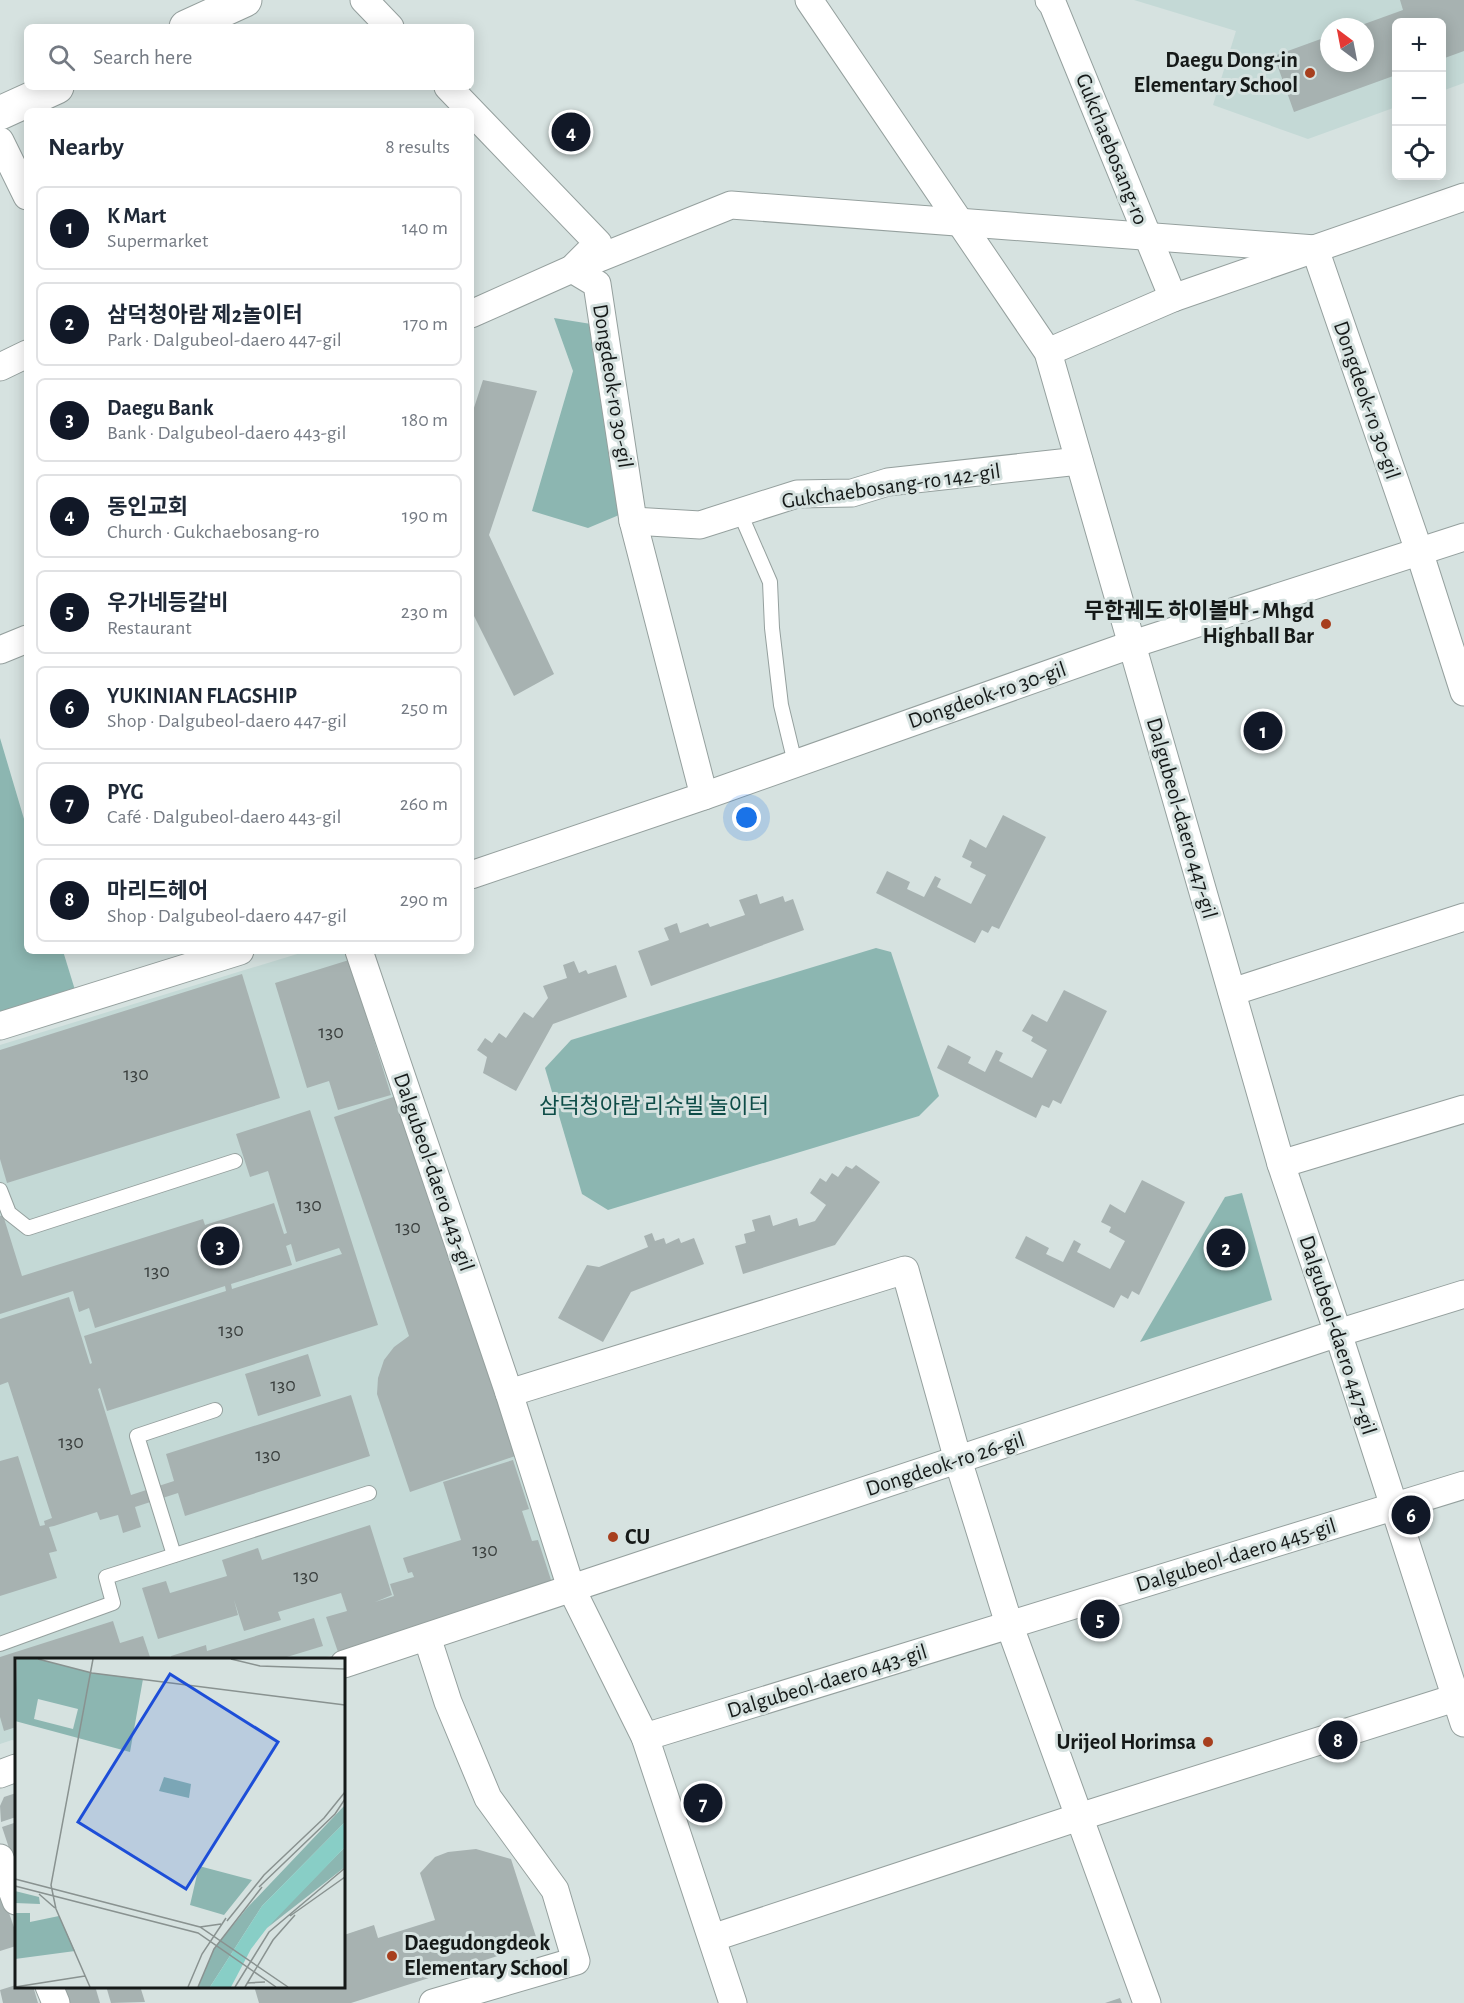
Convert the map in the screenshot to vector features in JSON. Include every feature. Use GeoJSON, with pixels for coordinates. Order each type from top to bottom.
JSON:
{"type":"FeatureCollection","features":[{"type":"Feature","properties":{"kind":"main road"},"geometry":{"type":"LineString","coordinates":[[193,24],[245,0]]}},
{"type":"Feature","properties":{"kind":"main road"},"geometry":{"type":"LineString","coordinates":[[0,113],[50,90]]}},
{"type":"Feature","properties":{"kind":"street"},"geometry":{"type":"LineString","coordinates":[[364,0],[387,24]]}},
{"type":"Feature","properties":{"kind":"street"},"geometry":{"type":"LineString","coordinates":[[809,0],[1048,352],[1132,644]]}},
{"type":"Feature","properties":{"kind":"street","name":"Gukchaebosang-ro"},"geometry":{"type":"LineString","coordinates":[[1049,0],[1173,298]]}},
{"type":"Feature","properties":{"kind":"street"},"geometry":{"type":"LineString","coordinates":[[451,90],[468,108]]}},
{"type":"Feature","properties":{"kind":"street"},"geometry":{"type":"LineString","coordinates":[[474,114],[598,243],[572,269]]}},
{"type":"Feature","properties":{"kind":"street"},"geometry":{"type":"LineString","coordinates":[[0,141],[24,190]]}},
{"type":"Feature","properties":{"kind":"street"},"geometry":{"type":"LineString","coordinates":[[1048,352],[1173,298],[1464,197]]}},
{"type":"Feature","properties":{"kind":"street"},"geometry":{"type":"LineString","coordinates":[[474,313],[572,269],[730,205],[1315,249]]}},
{"type":"Feature","properties":{"kind":"street","name":"Dongdeok-ro 30-gil"},"geometry":{"type":"LineString","coordinates":[[1315,249],[1419,551],[1464,692]]}},
{"type":"Feature","properties":{"kind":"street","name":"Dongdeok-ro 30-gil"},"geometry":{"type":"LineString","coordinates":[[572,269],[597,284],[633,521],[704,796]]}},
{"type":"Feature","properties":{"kind":"street"},"geometry":{"type":"LineString","coordinates":[[0,367],[24,355]]}},
{"type":"Feature","properties":{"kind":"street","name":"Gukchaebosang-ro 142-gil"},"geometry":{"type":"LineString","coordinates":[[633,521],[700,525],[797,494],[852,494],[888,482],[1079,461]]}},
{"type":"Feature","properties":{"kind":"street","name":"Dongdeok-ro 30-gil"},"geometry":{"type":"LineString","coordinates":[[474,874],[704,796],[1132,644],[1464,537]]}},
{"type":"Feature","properties":{"kind":"street"},"geometry":{"type":"LineString","coordinates":[[0,650],[24,640]]}},
{"type":"Feature","properties":{"kind":"street","name":"Dalgubeol-daero 447-gil"},"geometry":{"type":"LineString","coordinates":[[1132,644],[1281,1164],[1394,1506],[1460,1696],[1464,1723]]}},
{"type":"Feature","properties":{"kind":"street"},"geometry":{"type":"LineString","coordinates":[[1232,992],[1464,917]]}},
{"type":"Feature","properties":{"kind":"street"},"geometry":{"type":"LineString","coordinates":[[0,1026],[230,954]]}},
{"type":"Feature","properties":{"kind":"street","name":"Dalgubeol-daero 443-gil"},"geometry":{"type":"LineString","coordinates":[[361,954],[509,1393],[571,1588],[645,1737],[733,2003]]}},
{"type":"Feature","properties":{"kind":"street"},"geometry":{"type":"LineString","coordinates":[[1281,1164],[1464,1109]]}},
{"type":"Feature","properties":{"kind":"street"},"geometry":{"type":"LineString","coordinates":[[509,1393],[905,1270],[958,1460],[1009,1624],[1147,2003]]}},
{"type":"Feature","properties":{"kind":"street","name":"Dongdeok-ro 26-gil"},"geometry":{"type":"LineString","coordinates":[[345,1664],[1338,1333],[1464,1294]]}},
{"type":"Feature","properties":{"kind":"street"},"geometry":{"type":"LineString","coordinates":[[1394,1506],[1464,1485]]}},
{"type":"Feature","properties":{"kind":"street","name":"Dalgubeol-daero 445-gil"},"geometry":{"type":"LineString","coordinates":[[1009,1624],[1394,1506]]}},
{"type":"Feature","properties":{"kind":"street","name":"Dalgubeol-daero 443-gil"},"geometry":{"type":"LineString","coordinates":[[645,1737],[1009,1624]]}},
{"type":"Feature","properties":{"kind":"street"},"geometry":{"type":"LineString","coordinates":[[427,1637],[448,1702],[488,1798],[555,1890],[576,1961],[433,2003]]}},
{"type":"Feature","properties":{"kind":"street"},"geometry":{"type":"LineString","coordinates":[[711,1938],[1079,1817],[1460,1696]]}},
{"type":"Feature","properties":{"kind":"street"},"geometry":{"type":"LineString","coordinates":[[0,1774],[15,1768]]}},
{"type":"Feature","properties":{"kind":"street"},"geometry":{"type":"LineString","coordinates":[[0,1858],[15,1898]]}},
{"type":"Feature","properties":{"kind":"street"},"geometry":{"type":"LineString","coordinates":[[51,1988],[56,2003]]}},
{"type":"Feature","properties":{"kind":"lane"},"geometry":{"type":"LineString","coordinates":[[740,513],[770,582],[772,628],[781,705],[795,763]]}},
{"type":"Feature","properties":{"kind":"lane"},"geometry":{"type":"LineString","coordinates":[[0,1190],[9,1213],[28,1228],[235,1161]]}},
{"type":"Feature","properties":{"kind":"lane"},"geometry":{"type":"LineString","coordinates":[[174,1555],[138,1436],[215,1410]]}},
{"type":"Feature","properties":{"kind":"lane"},"geometry":{"type":"LineString","coordinates":[[0,1644],[113,1603],[106,1576],[369,1492]]}},
{"type":"Feature","properties":{"kind":"shaded area","name":"Daegu Dong-in Elementary School"},"geometry":{"type":"Polygon","coordinates":[[[1134,0],[1464,0],[1464,83],[1446,90],[1446,18],[1392,18],[1392,108],[1308,139],[1213,105],[1236,31],[1134,0]]]}},
{"type":"Feature","properties":{"kind":"shaded area"},"geometry":{"type":"Polygon","coordinates":[[[297,954],[370,954],[565,1567],[551,1590],[322,1658],[15,1658],[15,1741],[0,1744],[0,1045],[297,954]]]}},
{"type":"Feature","properties":{"kind":"green space"},"geometry":{"type":"Polygon","coordinates":[[[554,318],[591,324],[631,510],[588,528],[532,511],[573,371],[554,318]]]}},
{"type":"Feature","properties":{"kind":"green space"},"geometry":{"type":"Polygon","coordinates":[[[0,738],[24,819],[24,954],[64,954],[79,1003],[0,1026],[0,738]]]}},
{"type":"Feature","properties":{"kind":"green space","name":"삼덕청아람 리슈빌 놀이터"},"geometry":{"type":"Polygon","coordinates":[[[876,948],[891,952],[939,1096],[919,1116],[608,1210],[582,1194],[545,1068],[571,1040],[876,948]]]}},
{"type":"Feature","properties":{"kind":"green space"},"geometry":{"type":"Polygon","coordinates":[[[1242,1193],[1272,1300],[1140,1342],[1225,1197],[1242,1193]]]}},
{"type":"Feature","properties":{"kind":"building"},"geometry":{"type":"Polygon","coordinates":[[[1400,0],[1464,0],[1464,51],[1446,58],[1446,18],[1392,18],[1392,76],[1294,112],[1274,56],[1320,39],[1320,72],[1374,72],[1374,20],[1403,10],[1400,0]]]}},
{"type":"Feature","properties":{"kind":"building"},"geometry":{"type":"Polygon","coordinates":[[[483,380],[537,391],[489,535],[554,674],[514,696],[474,616],[474,408],[483,380]]]}},
{"type":"Feature","properties":{"kind":"building"},"geometry":{"type":"Polygon","coordinates":[[[1003,815],[1046,837],[999,929],[992,926],[988,933],[982,930],[975,943],[876,893],[887,871],[910,882],[907,889],[924,897],[935,876],[941,879],[937,887],[971,904],[986,875],[970,867],[972,862],[962,857],[970,839],[986,848],[1003,815]]]}},
{"type":"Feature","properties":{"kind":"building"},"geometry":{"type":"Polygon","coordinates":[[[757,894],[760,904],[783,896],[785,902],[793,899],[804,930],[651,986],[638,951],[669,940],[664,928],[677,923],[680,933],[708,923],[710,927],[745,915],[739,900],[757,894]]]}},
{"type":"Feature","properties":{"kind":"building"},"geometry":{"type":"Polygon","coordinates":[[[349,960],[391,1095],[338,1110],[329,1081],[307,1088],[275,983],[349,960]]]}},
{"type":"Feature","properties":{"kind":"building"},"geometry":{"type":"Polygon","coordinates":[[[574,961],[579,973],[586,970],[588,974],[616,965],[627,997],[553,1024],[516,1091],[483,1073],[487,1057],[477,1050],[485,1038],[492,1043],[499,1033],[506,1038],[524,1012],[533,1018],[548,998],[543,986],[567,978],[563,965],[574,961]]]}},
{"type":"Feature","properties":{"kind":"building"},"geometry":{"type":"Polygon","coordinates":[[[242,974],[280,1098],[7,1183],[0,1159],[0,1050],[242,974]]]}},
{"type":"Feature","properties":{"kind":"building"},"geometry":{"type":"Polygon","coordinates":[[[1064,990],[1107,1011],[1061,1104],[1053,1100],[1049,1108],[1042,1105],[1036,1118],[937,1068],[948,1045],[971,1057],[968,1063],[985,1072],[996,1050],[1003,1053],[999,1061],[1032,1078],[1047,1050],[1031,1041],[1033,1037],[1022,1031],[1032,1014],[1047,1022],[1064,990]]]}},
{"type":"Feature","properties":{"kind":"building"},"geometry":{"type":"Polygon","coordinates":[[[399,1095],[521,1454],[410,1492],[377,1394],[378,1378],[384,1360],[394,1347],[409,1336],[334,1117],[399,1095]]]}},
{"type":"Feature","properties":{"kind":"building"},"geometry":{"type":"Polygon","coordinates":[[[310,1110],[378,1325],[107,1411],[100,1388],[98,1389],[131,1495],[174,1481],[166,1454],[351,1395],[370,1456],[185,1516],[178,1493],[135,1507],[141,1527],[123,1533],[118,1515],[100,1520],[97,1512],[49,1527],[57,1551],[49,1553],[57,1578],[0,1596],[0,1461],[18,1456],[40,1526],[45,1525],[44,1521],[52,1518],[8,1382],[0,1385],[0,1319],[69,1297],[90,1364],[92,1363],[84,1336],[226,1291],[225,1286],[95,1328],[89,1308],[79,1312],[73,1291],[0,1314],[0,1216],[3,1215],[22,1276],[203,1219],[205,1225],[274,1203],[284,1234],[287,1233],[268,1171],[250,1177],[236,1134],[310,1110]],[[291,1244],[286,1246],[292,1265],[231,1284],[232,1289],[342,1254],[339,1248],[296,1262],[291,1244]]]}},
{"type":"Feature","properties":{"kind":"building"},"geometry":{"type":"Polygon","coordinates":[[[856,1165],[880,1182],[835,1245],[743,1274],[735,1246],[746,1243],[744,1234],[755,1231],[752,1220],[770,1215],[773,1226],[797,1218],[799,1226],[815,1221],[826,1205],[810,1193],[820,1178],[826,1182],[832,1173],[838,1177],[846,1166],[852,1169],[856,1165]]]}},
{"type":"Feature","properties":{"kind":"building"},"geometry":{"type":"Polygon","coordinates":[[[1142,1180],[1185,1202],[1139,1295],[1132,1291],[1128,1299],[1121,1295],[1114,1308],[1015,1258],[1026,1236],[1049,1248],[1046,1254],[1063,1262],[1074,1240],[1081,1244],[1077,1252],[1110,1269],[1125,1241],[1109,1232],[1111,1227],[1101,1222],[1110,1204],[1125,1213],[1142,1180]]]}},
{"type":"Feature","properties":{"kind":"building"},"geometry":{"type":"Polygon","coordinates":[[[652,1233],[655,1241],[664,1238],[666,1244],[679,1238],[681,1243],[694,1238],[704,1264],[631,1292],[603,1342],[558,1318],[587,1265],[599,1267],[648,1247],[644,1236],[652,1233]]]}},
{"type":"Feature","properties":{"kind":"building"},"geometry":{"type":"Polygon","coordinates":[[[308,1354],[321,1396],[258,1416],[245,1374],[308,1354]]]}},
{"type":"Feature","properties":{"kind":"building"},"geometry":{"type":"Polygon","coordinates":[[[513,1460],[529,1509],[522,1511],[532,1541],[538,1540],[552,1583],[338,1652],[326,1617],[347,1611],[341,1593],[278,1612],[281,1620],[244,1631],[234,1600],[238,1615],[158,1639],[142,1588],[166,1581],[170,1593],[227,1576],[222,1560],[258,1548],[262,1560],[370,1525],[392,1595],[375,1602],[394,1596],[390,1584],[414,1577],[412,1572],[408,1573],[403,1558],[461,1540],[443,1482],[513,1460]]]}},
{"type":"Feature","properties":{"kind":"building"},"geometry":{"type":"Polygon","coordinates":[[[314,1618],[323,1646],[284,1658],[172,1658],[171,1656],[206,1645],[207,1651],[314,1618]]]}},
{"type":"Feature","properties":{"kind":"building"},"geometry":{"type":"Polygon","coordinates":[[[113,1621],[120,1643],[143,1636],[150,1658],[15,1658],[15,1727],[4,1731],[0,1717],[0,1657],[113,1621]]]}},
{"type":"Feature","properties":{"kind":"building"},"geometry":{"type":"Polygon","coordinates":[[[15,1793],[15,1817],[1,1822],[0,1806],[4,1797],[15,1793]]]}},
{"type":"Feature","properties":{"kind":"building"},"geometry":{"type":"Polygon","coordinates":[[[14,1823],[15,1859],[13,1860],[2,1827],[14,1823]]]}},
{"type":"Feature","properties":{"kind":"building"},"geometry":{"type":"Polygon","coordinates":[[[476,1849],[511,1859],[538,1943],[351,2003],[259,2003],[255,1988],[345,1988],[345,1935],[374,1925],[378,1938],[435,1920],[420,1873],[435,1857],[448,1852],[476,1849]]]}},
{"type":"Feature","properties":{"kind":"building"},"geometry":{"type":"Polygon","coordinates":[[[0,1887],[15,1930],[15,1946],[0,1951],[0,1887]]]}},
{"type":"Feature","properties":{"kind":"building"},"geometry":{"type":"Polygon","coordinates":[[[15,1985],[15,1988],[34,1988],[38,2003],[3,2003],[0,1990],[15,1985]]]}},
{"type":"Feature","properties":{"kind":"building"},"geometry":{"type":"Polygon","coordinates":[[[60,1988],[96,1988],[100,2003],[64,2003],[60,1988]]]}},
{"type":"Feature","properties":{"kind":"building"},"geometry":{"type":"Polygon","coordinates":[[[107,1988],[141,1988],[145,2002],[111,2003],[107,1988]]]}},
{"type":"Feature","properties":{"kind":"building"},"geometry":{"type":"Polygon","coordinates":[[[1120,1998],[1122,2003],[1105,2003],[1120,1998]]]}},
{"type":"Feature","properties":{"kind":"place","name":"Daegu Dong-in Elementary School"},"geometry":{"type":"Point","coordinates":[1310,73]}},
{"type":"Feature","properties":{"kind":"place","name":"동인교회"},"geometry":{"type":"Point","coordinates":[571,132]}},
{"type":"Feature","properties":{"kind":"place","name":"무한궤도 하이볼바 - Mhgd Highball Bar"},"geometry":{"type":"Point","coordinates":[1326,624]}},
{"type":"Feature","properties":{"kind":"place","name":"K Mart"},"geometry":{"type":"Point","coordinates":[1263,731]}},
{"type":"Feature","properties":{"kind":"place","name":"Daegu Bank"},"geometry":{"type":"Point","coordinates":[220,1246]}},
{"type":"Feature","properties":{"kind":"place","name":"삼덕청아람 제2놀이터"},"geometry":{"type":"Point","coordinates":[1226,1248]}},
{"type":"Feature","properties":{"kind":"place","name":"YUKINIAN FLAGSHIP"},"geometry":{"type":"Point","coordinates":[1411,1515]}},
{"type":"Feature","properties":{"kind":"place","name":"CU"},"geometry":{"type":"Point","coordinates":[613,1537]}},
{"type":"Feature","properties":{"kind":"place","name":"우가네등갈비"},"geometry":{"type":"Point","coordinates":[1100,1619]}},
{"type":"Feature","properties":{"kind":"place","name":"마리드헤어"},"geometry":{"type":"Point","coordinates":[1338,1740]}},
{"type":"Feature","properties":{"kind":"place","name":"Urijeol Horimsa"},"geometry":{"type":"Point","coordinates":[1208,1742]}},
{"type":"Feature","properties":{"kind":"place","name":"PYG"},"geometry":{"type":"Point","coordinates":[703,1803]}},
{"type":"Feature","properties":{"kind":"place","name":"Daegudongdeok Elementary School"},"geometry":{"type":"Point","coordinates":[392,1956]}}]}
